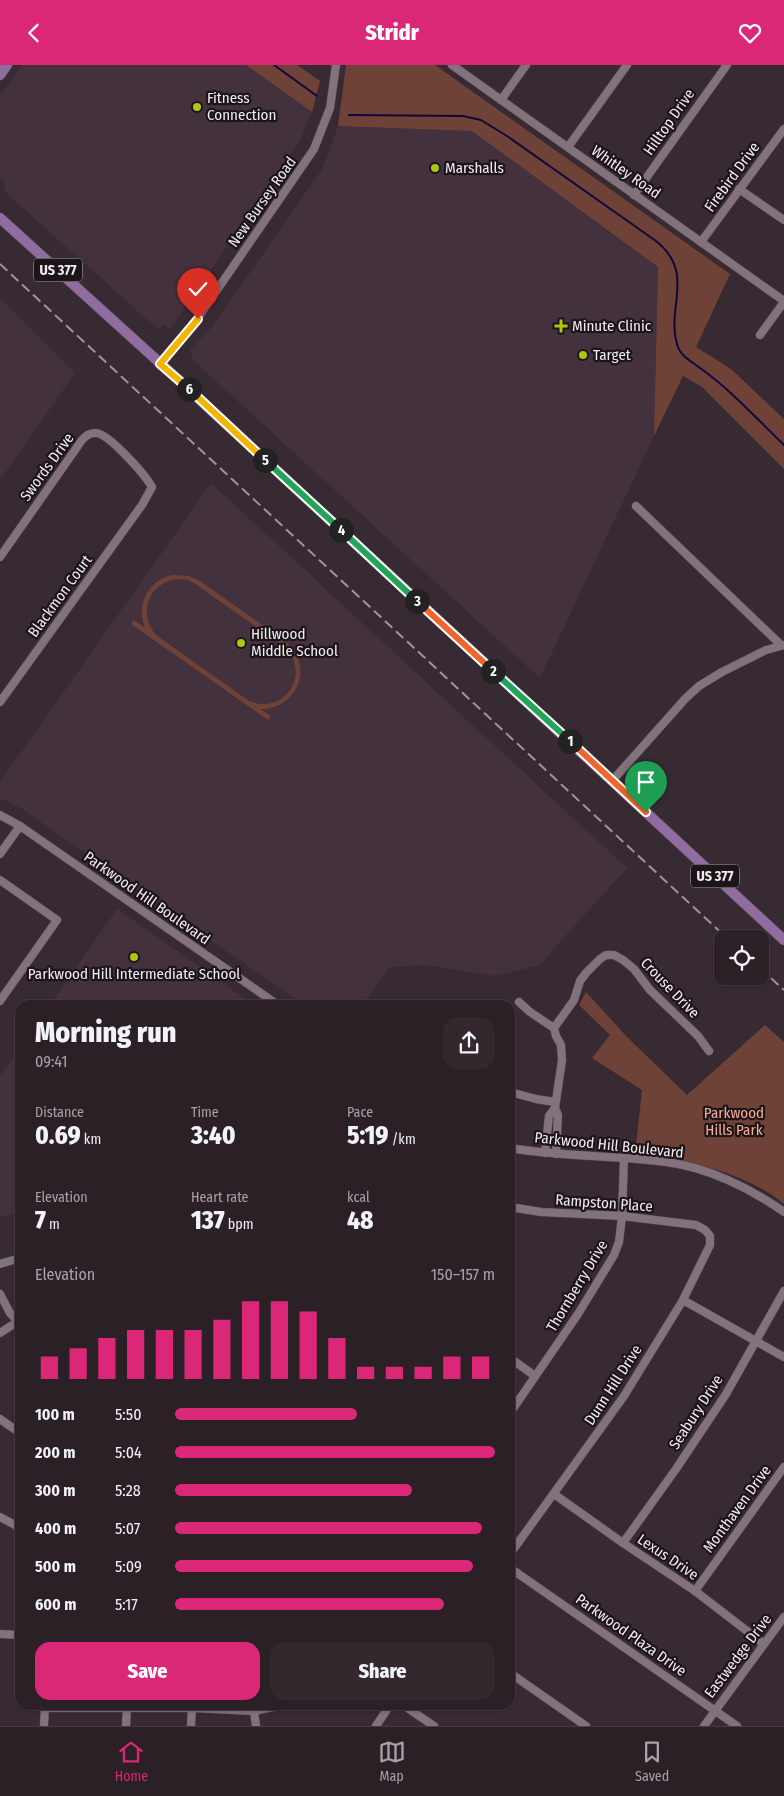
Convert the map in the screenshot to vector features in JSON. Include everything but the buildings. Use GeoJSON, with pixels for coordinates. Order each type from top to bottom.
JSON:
{"type":"FeatureCollection","features":[{"type":"Feature","properties":{"kind":"main road"},"geometry":{"type":"LineString","coordinates":[[0,75],[7,65]]}},
{"type":"Feature","properties":{"kind":"main road","name":"US 377"},"geometry":{"type":"LineString","coordinates":[[0,218],[784,940]]}},
{"type":"Feature","properties":{"kind":"street","name":"New Bursey Road"},"geometry":{"type":"LineString","coordinates":[[160,364],[198,319],[314,149],[330,108],[336,65]]}},
{"type":"Feature","properties":{"kind":"street","name":"Whitley Road"},"geometry":{"type":"LineString","coordinates":[[452,65],[784,301]]}},
{"type":"Feature","properties":{"kind":"street"},"geometry":{"type":"LineString","coordinates":[[501,100],[526,65]]}},
{"type":"Feature","properties":{"kind":"street"},"geometry":{"type":"LineString","coordinates":[[568,147],[627,65]]}},
{"type":"Feature","properties":{"kind":"street","name":"Hilltop Drive"},"geometry":{"type":"LineString","coordinates":[[634,195],[728,65]]}},
{"type":"Feature","properties":{"kind":"street","name":"Firebird Drive"},"geometry":{"type":"LineString","coordinates":[[702,242],[784,129]]}},
{"type":"Feature","properties":{"kind":"street"},"geometry":{"type":"LineString","coordinates":[[739,189],[784,220]]}},
{"type":"Feature","properties":{"kind":"street"},"geometry":{"type":"LineString","coordinates":[[760,335],[784,301]]}},
{"type":"Feature","properties":{"kind":"street","name":"Swords Drive"},"geometry":{"type":"LineString","coordinates":[[0,557],[82,440],[89,434],[97,432],[107,437],[147,479],[152,487],[142,505]]}},
{"type":"Feature","properties":{"kind":"street","name":"Blackmon Court"},"geometry":{"type":"LineString","coordinates":[[1,699],[142,505]]}},
{"type":"Feature","properties":{"kind":"street"},"geometry":{"type":"LineString","coordinates":[[636,506],[783,645]]}},
{"type":"Feature","properties":{"kind":"street"},"geometry":{"type":"LineString","coordinates":[[612,781],[685,699],[699,687],[722,671],[766,649],[783,645]]}},
{"type":"Feature","properties":{"kind":"street","name":"Parkwood Hill Boulevard"},"geometry":{"type":"LineString","coordinates":[[0,815],[271,1000]]}},
{"type":"Feature","properties":{"kind":"street"},"geometry":{"type":"LineString","coordinates":[[0,854],[20,827]]}},
{"type":"Feature","properties":{"kind":"street"},"geometry":{"type":"LineString","coordinates":[[0,880],[57,920],[0,1001]]}},
{"type":"Feature","properties":{"kind":"street","name":"Crouse Drive"},"geometry":{"type":"LineString","coordinates":[[554,1028],[574,1000],[580,981],[586,973],[606,955],[614,955],[634,969],[650,990],[698,1036],[709,1051]]}},
{"type":"Feature","properties":{"kind":"street"},"geometry":{"type":"LineString","coordinates":[[519,1002],[554,1028],[561,1045],[562,1060],[555,1105],[549,1116],[545,1153]]}},
{"type":"Feature","properties":{"kind":"street"},"geometry":{"type":"LineString","coordinates":[[515,1093],[555,1105]]}},
{"type":"Feature","properties":{"kind":"street"},"geometry":{"type":"LineString","coordinates":[[555,1105],[558,1115],[556,1154]]}},
{"type":"Feature","properties":{"kind":"street","name":"Parkwood Hill Boulevard"},"geometry":{"type":"LineString","coordinates":[[515,1149],[556,1154],[667,1162],[711,1174],[749,1191],[784,1212]]}},
{"type":"Feature","properties":{"kind":"street","name":"Thornberry Drive"},"geometry":{"type":"LineString","coordinates":[[515,1406],[578,1314],[614,1255],[619,1242],[622,1216],[624,1158]]}},
{"type":"Feature","properties":{"kind":"street","name":"Rampston Place"},"geometry":{"type":"LineString","coordinates":[[515,1208],[540,1212],[622,1216],[696,1225]]}},
{"type":"Feature","properties":{"kind":"street","name":"Dunn Hill Drive"},"geometry":{"type":"LineString","coordinates":[[515,1547],[624,1396],[683,1300],[710,1245],[710,1236],[705,1230],[696,1225]]}},
{"type":"Feature","properties":{"kind":"street"},"geometry":{"type":"LineString","coordinates":[[0,1264],[15,1260]]}},
{"type":"Feature","properties":{"kind":"street","name":"Seabury Drive"},"geometry":{"type":"LineString","coordinates":[[623,1543],[726,1394],[784,1291]]}},
{"type":"Feature","properties":{"kind":"street"},"geometry":{"type":"LineString","coordinates":[[0,1294],[15,1319]]}},
{"type":"Feature","properties":{"kind":"street"},"geometry":{"type":"LineString","coordinates":[[683,1300],[784,1357]]}},
{"type":"Feature","properties":{"kind":"street"},"geometry":{"type":"LineString","coordinates":[[0,1333],[15,1325]]}},
{"type":"Feature","properties":{"kind":"street"},"geometry":{"type":"LineString","coordinates":[[515,1362],[536,1376]]}},
{"type":"Feature","properties":{"kind":"street"},"geometry":{"type":"LineString","coordinates":[[0,1419],[15,1430]]}},
{"type":"Feature","properties":{"kind":"street","name":"Monthaven Drive"},"geometry":{"type":"LineString","coordinates":[[695,1591],[784,1467]]}},
{"type":"Feature","properties":{"kind":"street","name":"Lexus Drive"},"geometry":{"type":"LineString","coordinates":[[554,1494],[695,1591],[764,1644]]}},
{"type":"Feature","properties":{"kind":"street"},"geometry":{"type":"LineString","coordinates":[[0,1517],[15,1525]]}},
{"type":"Feature","properties":{"kind":"street","name":"Parkwood Plaza Drive"},"geometry":{"type":"LineString","coordinates":[[515,1571],[737,1726]]}},
{"type":"Feature","properties":{"kind":"street","name":"Eastwedge Drive"},"geometry":{"type":"LineString","coordinates":[[704,1726],[784,1617]]}},
{"type":"Feature","properties":{"kind":"street"},"geometry":{"type":"LineString","coordinates":[[0,1634],[15,1635]]}},
{"type":"Feature","properties":{"kind":"street"},"geometry":{"type":"LineString","coordinates":[[515,1676],[586,1726]]}},
{"type":"Feature","properties":{"kind":"street"},"geometry":{"type":"LineString","coordinates":[[44,1726],[45,1710]]}},
{"type":"Feature","properties":{"kind":"street"},"geometry":{"type":"LineString","coordinates":[[126,1726],[127,1710]]}},
{"type":"Feature","properties":{"kind":"street"},"geometry":{"type":"LineString","coordinates":[[191,1726],[192,1710]]}},
{"type":"Feature","properties":{"kind":"street"},"geometry":{"type":"LineString","coordinates":[[242,1710],[259,1710]]}},
{"type":"Feature","properties":{"kind":"street"},"geometry":{"type":"LineString","coordinates":[[376,1726],[387,1710]]}},
{"type":"Feature","properties":{"kind":"street"},"geometry":{"type":"LineString","coordinates":[[410,1710],[434,1726]]}},
{"type":"Feature","properties":{"kind":"street"},"geometry":{"type":"LineString","coordinates":[[254,1711],[256,1726]]}},
{"type":"Feature","properties":{"kind":"shaded area"},"geometry":{"type":"Polygon","coordinates":[[[23,65],[246,65],[312,112],[298,144],[170,329],[163,324],[159,330],[5,192],[4,181],[0,177],[0,95],[23,65]]]}},
{"type":"Feature","properties":{"kind":"shaded area"},"geometry":{"type":"Polygon","coordinates":[[[338,126],[472,131],[658,267],[654,436],[540,678],[193,360],[190,350],[212,327],[323,168],[338,126]]]}},
{"type":"Feature","properties":{"kind":"shaded area"},"geometry":{"type":"Polygon","coordinates":[[[0,298],[75,373],[0,480],[0,298]]]}},
{"type":"Feature","properties":{"kind":"shaded area","name":"Hillwood Middle School"},"geometry":{"type":"Polygon","coordinates":[[[211,483],[627,868],[539,965],[496,976],[426,965],[390,967],[367,1000],[297,1000],[19,807],[0,798],[0,782],[211,483]]]}},
{"type":"Feature","properties":{"kind":"shaded area","name":"Parkwood Hill Intermediate School"},"geometry":{"type":"Polygon","coordinates":[[[117,909],[247,1000],[53,1000],[117,909]]]}},
{"type":"Feature","properties":{"kind":"shaded area"},"geometry":{"type":"Polygon","coordinates":[[[15,1055],[15,1213],[0,1217],[0,1076],[15,1055]]]}},
{"type":"Feature","properties":{"kind":"green space"},"geometry":{"type":"Polygon","coordinates":[[[246,65],[297,65],[320,81],[312,112],[246,65]]]}},
{"type":"Feature","properties":{"kind":"green space"},"geometry":{"type":"Polygon","coordinates":[[[346,65],[435,65],[730,274],[696,347],[731,369],[784,419],[784,469],[702,387],[683,376],[654,436],[658,267],[472,131],[338,126],[346,65]]]}},
{"type":"Feature","properties":{"kind":"green space"},"geometry":{"type":"Polygon","coordinates":[[[172,575],[189,576],[200,581],[285,641],[294,651],[299,662],[298,684],[293,694],[284,702],[273,707],[260,709],[271,716],[268,720],[131,624],[134,620],[145,628],[142,610],[143,602],[156,582],[172,575]],[[188,580],[168,581],[153,592],[147,608],[147,617],[156,635],[249,701],[262,704],[273,703],[283,698],[295,681],[296,670],[293,659],[286,648],[188,580]]]}},
{"type":"Feature","properties":{"kind":"green space","name":"Parkwood Hills Park"},"geometry":{"type":"Polygon","coordinates":[[[586,992],[627,1037],[687,1095],[765,1025],[784,1042],[784,1204],[768,1192],[732,1175],[694,1164],[635,1155],[642,1090],[592,1058],[610,1035],[579,1005],[586,992]]]}},
{"type":"Feature","properties":{"kind":"waterway"},"geometry":{"type":"LineString","coordinates":[[274,65],[317,96]]}},
{"type":"Feature","properties":{"kind":"waterway"},"geometry":{"type":"LineString","coordinates":[[349,115],[463,116],[481,120],[507,136],[656,241],[668,253],[675,265],[677,278],[675,330],[678,348],[686,358],[733,395],[784,445]]}},
{"type":"Feature","properties":{"kind":"railway"},"geometry":{"type":"LineString","coordinates":[[0,264],[718,930]]}},
{"type":"Feature","properties":{"kind":"railway"},"geometry":{"type":"LineString","coordinates":[[769,976],[784,990]]}},
{"type":"Feature","properties":{"kind":"place","name":"Fitness Connection"},"geometry":{"type":"Point","coordinates":[197,107]}},
{"type":"Feature","properties":{"kind":"place","name":"Marshalls"},"geometry":{"type":"Point","coordinates":[435,168]}},
{"type":"Feature","properties":{"kind":"place","name":"Minute Clinic"},"geometry":{"type":"Point","coordinates":[561,326]}},
{"type":"Feature","properties":{"kind":"place","name":"Target"},"geometry":{"type":"Point","coordinates":[583,355]}},
{"type":"Feature","properties":{"kind":"place","name":"Hillwood Middle School"},"geometry":{"type":"Point","coordinates":[241,643]}},
{"type":"Feature","properties":{"kind":"place","name":"Parkwood Hill Intermediate School"},"geometry":{"type":"Point","coordinates":[134,957]}},
{"type":"Feature","properties":{"kind":"route"},"geometry":{"type":"LineString","coordinates":[[198,319],[160,364],[646,812]]}}]}
